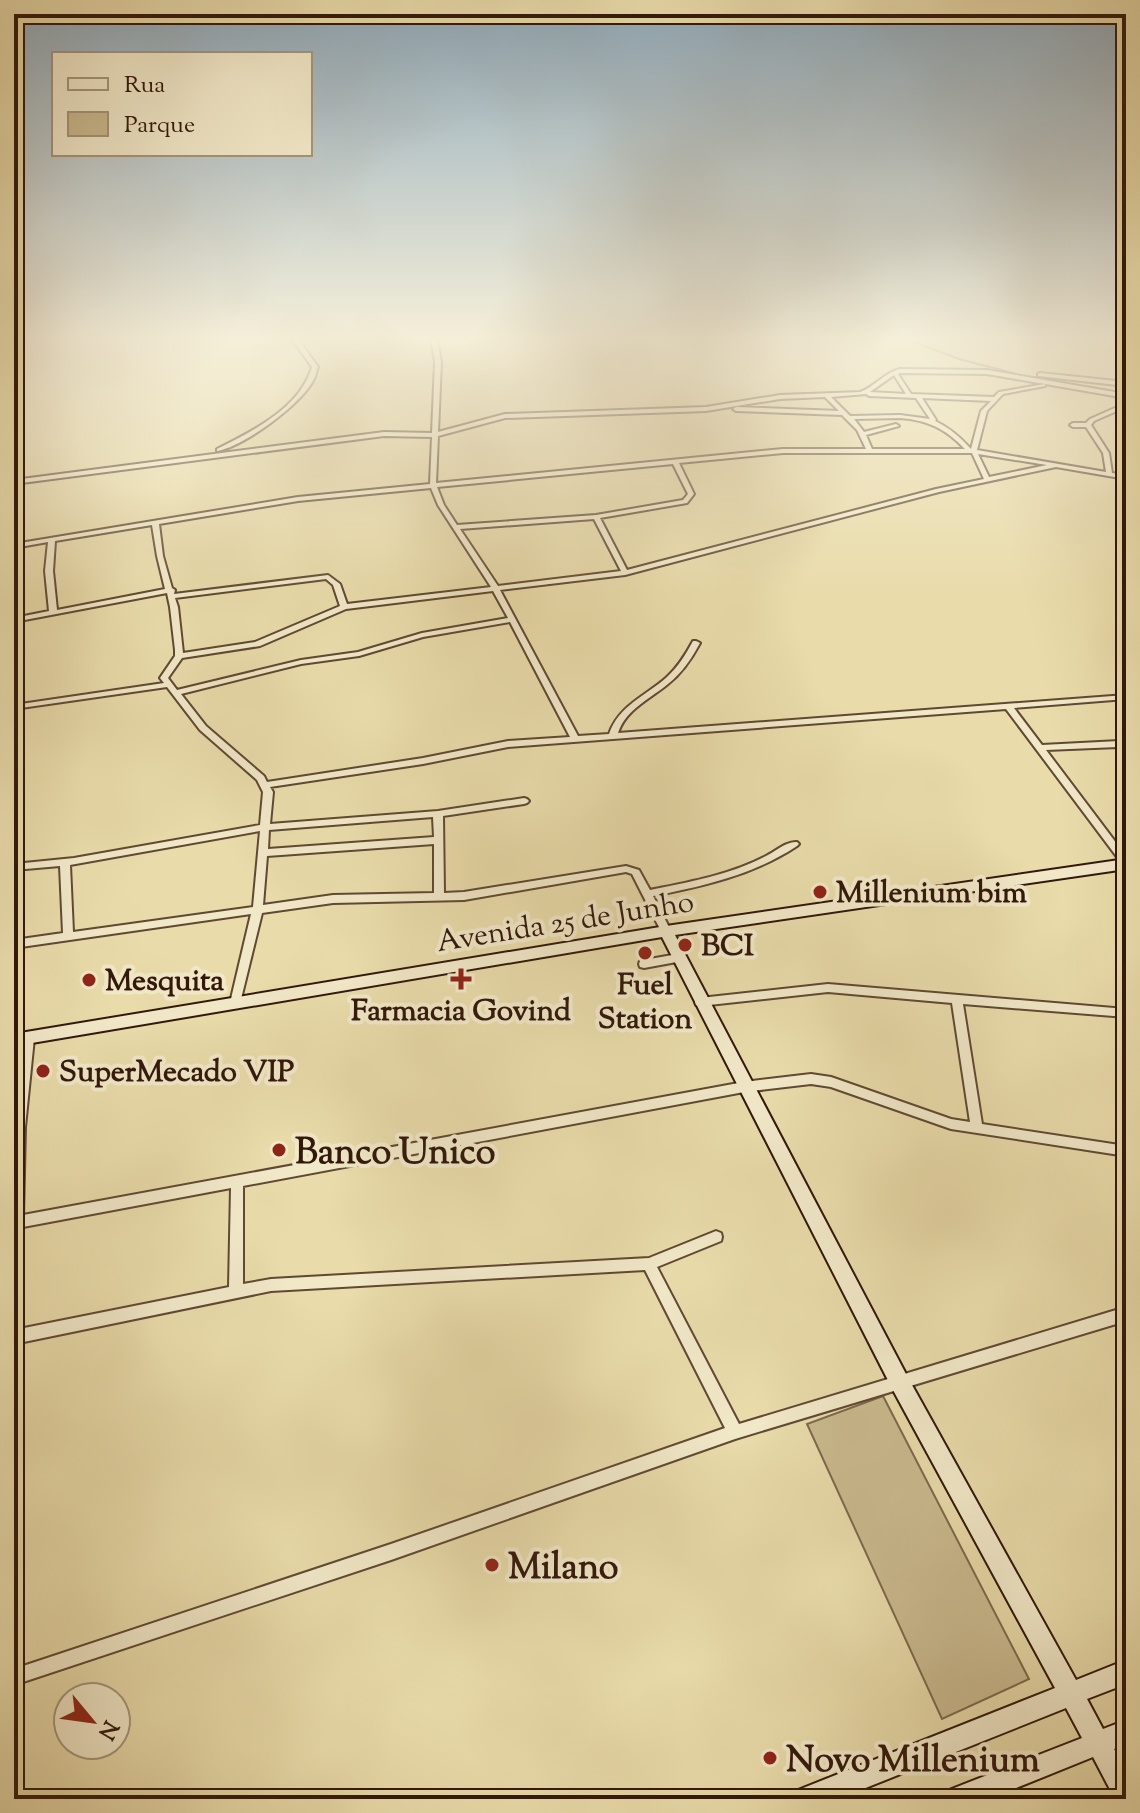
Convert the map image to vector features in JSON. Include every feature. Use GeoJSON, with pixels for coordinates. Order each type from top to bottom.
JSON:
{"type":"FeatureCollection","features":[{"type":"Feature","properties":{"kind":"street"},"geometry":{"type":"LineString","coordinates":[[210,455],[264,424]]}},
{"type":"Feature","properties":{"kind":"street"},"geometry":{"type":"LineString","coordinates":[[435,424],[433,486],[441,505],[497,591],[575,738]]}},
{"type":"Feature","properties":{"kind":"street"},"geometry":{"type":"LineString","coordinates":[[14,482],[384,434],[435,435],[477,424]]}},
{"type":"Feature","properties":{"kind":"street"},"geometry":{"type":"LineString","coordinates":[[854,424],[863,434],[869,450]]}},
{"type":"Feature","properties":{"kind":"street"},"geometry":{"type":"LineString","coordinates":[[940,424],[954,431],[972,451],[987,479]]}},
{"type":"Feature","properties":{"kind":"street"},"geometry":{"type":"LineString","coordinates":[[972,451],[980,424]]}},
{"type":"Feature","properties":{"kind":"street"},"geometry":{"type":"LineString","coordinates":[[1073,425],[1088,425],[1103,442],[1110,457],[1109,473]]}},
{"type":"Feature","properties":{"kind":"street"},"geometry":{"type":"LineString","coordinates":[[863,434],[896,426]]}},
{"type":"Feature","properties":{"kind":"street"},"geometry":{"type":"LineString","coordinates":[[14,546],[298,499],[783,451],[972,451],[1126,477]]}},
{"type":"Feature","properties":{"kind":"street"},"geometry":{"type":"LineString","coordinates":[[458,527],[596,517],[685,502],[691,494],[676,463]]}},
{"type":"Feature","properties":{"kind":"street"},"geometry":{"type":"LineString","coordinates":[[235,1003],[258,907],[267,827],[266,785],[203,728],[178,692],[167,685],[164,678],[179,656],[257,644],[344,607],[497,591],[625,573],[987,479],[1067,465]]}},
{"type":"Feature","properties":{"kind":"street"},"geometry":{"type":"LineString","coordinates":[[596,517],[625,573]]}},
{"type":"Feature","properties":{"kind":"street"},"geometry":{"type":"LineString","coordinates":[[155,523],[160,556],[172,593],[179,656]]}},
{"type":"Feature","properties":{"kind":"street"},"geometry":{"type":"LineString","coordinates":[[52,539],[49,571],[53,611]]}},
{"type":"Feature","properties":{"kind":"street"},"geometry":{"type":"LineString","coordinates":[[14,620],[172,593],[328,577],[336,584],[344,607]]}},
{"type":"Feature","properties":{"kind":"street"},"geometry":{"type":"LineString","coordinates":[[178,692],[301,662],[359,654],[422,635],[511,620]]}},
{"type":"Feature","properties":{"kind":"street"},"geometry":{"type":"LineString","coordinates":[[613,735],[615,724],[667,680],[696,643]]}},
{"type":"Feature","properties":{"kind":"street"},"geometry":{"type":"LineString","coordinates":[[14,707],[167,685]]}},
{"type":"Feature","properties":{"kind":"street"},"geometry":{"type":"LineString","coordinates":[[266,785],[423,761],[482,747],[760,722],[1126,697]]}},
{"type":"Feature","properties":{"kind":"street"},"geometry":{"type":"LineString","coordinates":[[1009,707],[1126,864]]}},
{"type":"Feature","properties":{"kind":"street"},"geometry":{"type":"LineString","coordinates":[[1040,748],[1119,744],[1126,747]]}},
{"type":"Feature","properties":{"kind":"street"},"geometry":{"type":"LineString","coordinates":[[14,867],[65,862],[267,827],[438,814],[524,801]]}},
{"type":"Feature","properties":{"kind":"street"},"geometry":{"type":"LineString","coordinates":[[438,814],[439,897]]}},
{"type":"Feature","properties":{"kind":"street"},"geometry":{"type":"LineString","coordinates":[[264,853],[438,840]]}},
{"type":"Feature","properties":{"kind":"street"},"geometry":{"type":"LineString","coordinates":[[647,894],[733,874],[766,862],[794,844]]}},
{"type":"Feature","properties":{"kind":"street"},"geometry":{"type":"LineString","coordinates":[[65,862],[68,937]]}},
{"type":"Feature","properties":{"kind":"street","name":"Avenida 25 de Junho"},"geometry":{"type":"LineString","coordinates":[[21,1039],[666,931],[1126,864]]}},
{"type":"Feature","properties":{"kind":"street"},"geometry":{"type":"LineString","coordinates":[[14,944],[258,907],[353,897],[439,897],[488,893],[626,869],[636,872],[700,1002],[900,1383],[1126,1794]]}},
{"type":"Feature","properties":{"kind":"street"},"geometry":{"type":"LineString","coordinates":[[644,964],[678,958]]}},
{"type":"Feature","properties":{"kind":"street"},"geometry":{"type":"LineString","coordinates":[[700,1002],[828,988],[1126,1013]]}},
{"type":"Feature","properties":{"kind":"street"},"geometry":{"type":"LineString","coordinates":[[957,1000],[977,1129]]}},
{"type":"Feature","properties":{"kind":"street"},"geometry":{"type":"LineString","coordinates":[[14,1311],[21,1039]]}},
{"type":"Feature","properties":{"kind":"street"},"geometry":{"type":"LineString","coordinates":[[15,1223],[744,1087],[811,1079],[831,1082],[916,1114],[977,1129],[1126,1151]]}},
{"type":"Feature","properties":{"kind":"street"},"geometry":{"type":"LineString","coordinates":[[236,1292],[237,1181]]}},
{"type":"Feature","properties":{"kind":"street"},"geometry":{"type":"LineString","coordinates":[[14,1337],[271,1285],[649,1264],[716,1237]]}},
{"type":"Feature","properties":{"kind":"street"},"geometry":{"type":"LineString","coordinates":[[649,1264],[735,1432]]}},
{"type":"Feature","properties":{"kind":"street"},"geometry":{"type":"LineString","coordinates":[[14,1677],[391,1552],[735,1432],[1126,1314]]}},
{"type":"Feature","properties":{"kind":"street"},"geometry":{"type":"LineString","coordinates":[[807,1799],[1126,1672]]}},
{"type":"Feature","properties":{"kind":"street"},"geometry":{"type":"LineString","coordinates":[[958,1799],[1126,1732]]}},
{"type":"Feature","properties":{"kind":"green space"},"geometry":{"type":"Polygon","coordinates":[[[883,1396],[1029,1679],[942,1719],[807,1424],[883,1396]]]}},
{"type":"Feature","properties":{"kind":"place","name":"Millenium bim"},"geometry":{"type":"Point","coordinates":[820,892]}},
{"type":"Feature","properties":{"kind":"place","name":"BCI"},"geometry":{"type":"Point","coordinates":[685,945]}},
{"type":"Feature","properties":{"kind":"place","name":"Fuel Station"},"geometry":{"type":"Point","coordinates":[645,953]}},
{"type":"Feature","properties":{"kind":"place","name":"Farmacia Govind"},"geometry":{"type":"Point","coordinates":[461,979]}},
{"type":"Feature","properties":{"kind":"place","name":"Mesquita"},"geometry":{"type":"Point","coordinates":[89,980]}},
{"type":"Feature","properties":{"kind":"place","name":"SuperMecado VIP"},"geometry":{"type":"Point","coordinates":[43,1071]}},
{"type":"Feature","properties":{"kind":"place","name":"Banco Unico"},"geometry":{"type":"Point","coordinates":[279,1150]}},
{"type":"Feature","properties":{"kind":"place","name":"Milano"},"geometry":{"type":"Point","coordinates":[492,1565]}},
{"type":"Feature","properties":{"kind":"place","name":"Novo Millenium"},"geometry":{"type":"Point","coordinates":[770,1758]}}]}
